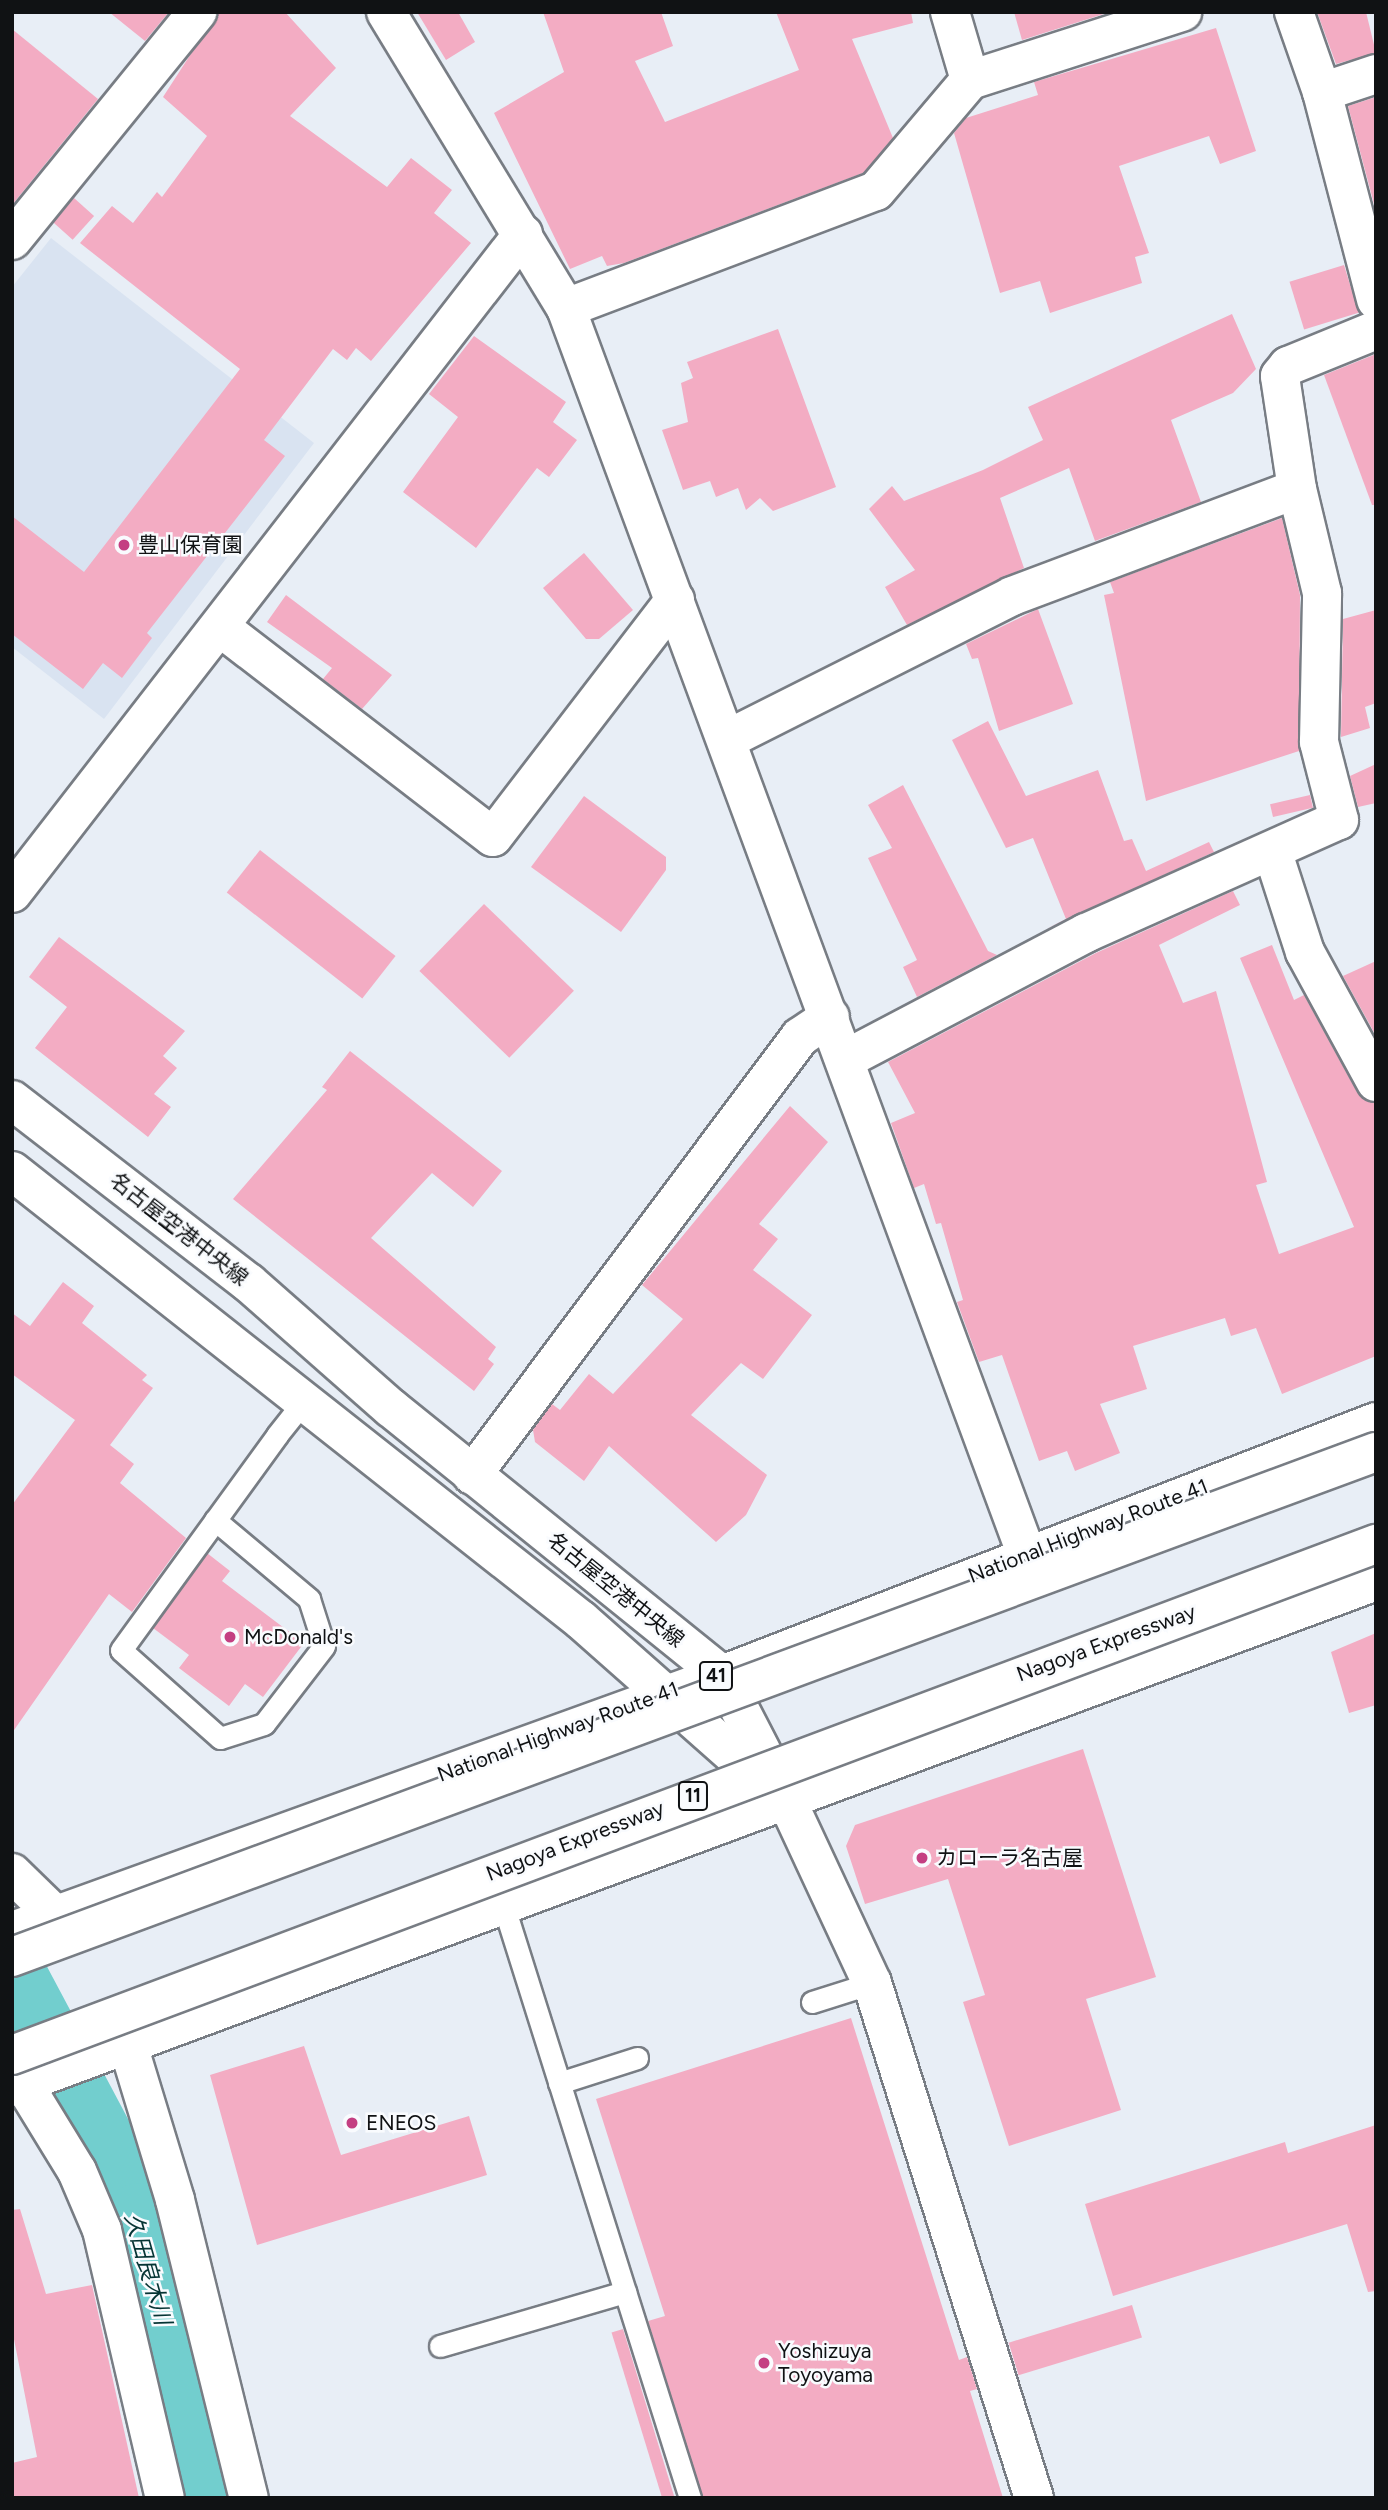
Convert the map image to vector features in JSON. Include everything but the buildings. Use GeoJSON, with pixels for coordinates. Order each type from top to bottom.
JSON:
{"type":"FeatureCollection","features":[{"type":"Feature","properties":{"kind":"main road"},"geometry":{"type":"LineString","coordinates":[[12,240],[197,12]]}},
{"type":"Feature","properties":{"kind":"main road"},"geometry":{"type":"LineString","coordinates":[[386,12],[566,308],[728,739],[1026,1553]]}},
{"type":"Feature","properties":{"kind":"main road"},"geometry":{"type":"LineString","coordinates":[[950,12],[970,80]]}},
{"type":"Feature","properties":{"kind":"main road"},"geometry":{"type":"LineString","coordinates":[[566,308],[876,191],[970,80],[1182,12]]}},
{"type":"Feature","properties":{"kind":"main road"},"geometry":{"type":"LineString","coordinates":[[1294,12],[1322,92],[1376,300]]}},
{"type":"Feature","properties":{"kind":"main road"},"geometry":{"type":"LineString","coordinates":[[1322,92],[1376,74]]}},
{"type":"Feature","properties":{"kind":"main road"},"geometry":{"type":"LineString","coordinates":[[12,893],[523,234]]}},
{"type":"Feature","properties":{"kind":"main road"},"geometry":{"type":"LineString","coordinates":[[845,1059],[1086,933],[1273,853],[1339,820],[1319,742],[1322,593],[1297,489],[1280,376],[1288,366],[1376,330]]}},
{"type":"Feature","properties":{"kind":"main road"},"geometry":{"type":"LineString","coordinates":[[728,739],[989,606],[1297,489]]}},
{"type":"Feature","properties":{"kind":"main road"},"geometry":{"type":"LineString","coordinates":[[220,627],[493,837],[676,600]]}},
{"type":"Feature","properties":{"kind":"main road"},"geometry":{"type":"LineString","coordinates":[[1273,853],[1305,952],[1376,1082]]}},
{"type":"Feature","properties":{"kind":"main road"},"geometry":{"type":"LineString","coordinates":[[472,1475],[800,1037],[830,1017]]}},
{"type":"Feature","properties":{"kind":"main road","name":"名古屋空港中央線"},"geometry":{"type":"LineString","coordinates":[[12,1100],[249,1283],[472,1475],[722,1675],[788,1803],[872,1983],[1034,2498]]}},
{"type":"Feature","properties":{"kind":"main road"},"geometry":{"type":"LineString","coordinates":[[12,1171],[304,1401],[665,1693],[788,1803]]}},
{"type":"Feature","properties":{"kind":"main road","name":"National Highway Route 41"},"geometry":{"type":"LineString","coordinates":[[12,1931],[665,1693],[722,1675],[1026,1553],[1376,1422]]}},
{"type":"Feature","properties":{"kind":"main road"},"geometry":{"type":"LineString","coordinates":[[12,1957],[1376,1451]]}},
{"type":"Feature","properties":{"kind":"main road","name":"Nagoya Expressway"},"geometry":{"type":"LineString","coordinates":[[18,2077],[1376,1544]]}},
{"type":"Feature","properties":{"kind":"main road"},"geometry":{"type":"LineString","coordinates":[[165,2498],[98,2218],[18,2077],[126,2046],[788,1803],[1376,1581]]}},
{"type":"Feature","properties":{"kind":"main road"},"geometry":{"type":"LineString","coordinates":[[12,1873],[53,1916]]}},
{"type":"Feature","properties":{"kind":"main road"},"geometry":{"type":"LineString","coordinates":[[126,2046],[175,2200],[249,2498]]}},
{"type":"Feature","properties":{"kind":"lane"},"geometry":{"type":"LineString","coordinates":[[215,1520],[309,1599],[324,1646],[264,1724],[220,1738],[121,1650],[215,1520],[304,1401]]}},
{"type":"Feature","properties":{"kind":"lane"},"geometry":{"type":"LineString","coordinates":[[504,1907],[690,2498]]}},
{"type":"Feature","properties":{"kind":"lane"},"geometry":{"type":"LineString","coordinates":[[812,2002],[872,1983]]}},
{"type":"Feature","properties":{"kind":"lane"},"geometry":{"type":"LineString","coordinates":[[559,2083],[637,2058]]}},
{"type":"Feature","properties":{"kind":"lane"},"geometry":{"type":"LineString","coordinates":[[440,2346],[625,2292]]}},
{"type":"Feature","properties":{"kind":"shaded area","name":"豊山保育園"},"geometry":{"type":"Polygon","coordinates":[[[51,238],[314,443],[104,719],[12,647],[12,287],[51,238]]]}},
{"type":"Feature","properties":{"kind":"waterway","name":"久田良木川"},"geometry":{"type":"LineString","coordinates":[[12,1981],[139,2220],[207,2498]]}},
{"type":"Feature","properties":{"kind":"place","name":"豊山保育園"},"geometry":{"type":"Point","coordinates":[124,545]}},
{"type":"Feature","properties":{"kind":"place","name":"McDonald's"},"geometry":{"type":"Point","coordinates":[230,1637]}},
{"type":"Feature","properties":{"kind":"place","name":"カローラ名古屋"},"geometry":{"type":"Point","coordinates":[922,1858]}},
{"type":"Feature","properties":{"kind":"place","name":"ENEOS"},"geometry":{"type":"Point","coordinates":[352,2123]}},
{"type":"Feature","properties":{"kind":"place","name":"Yoshizuya Toyoyama"},"geometry":{"type":"Point","coordinates":[764,2363]}}]}
